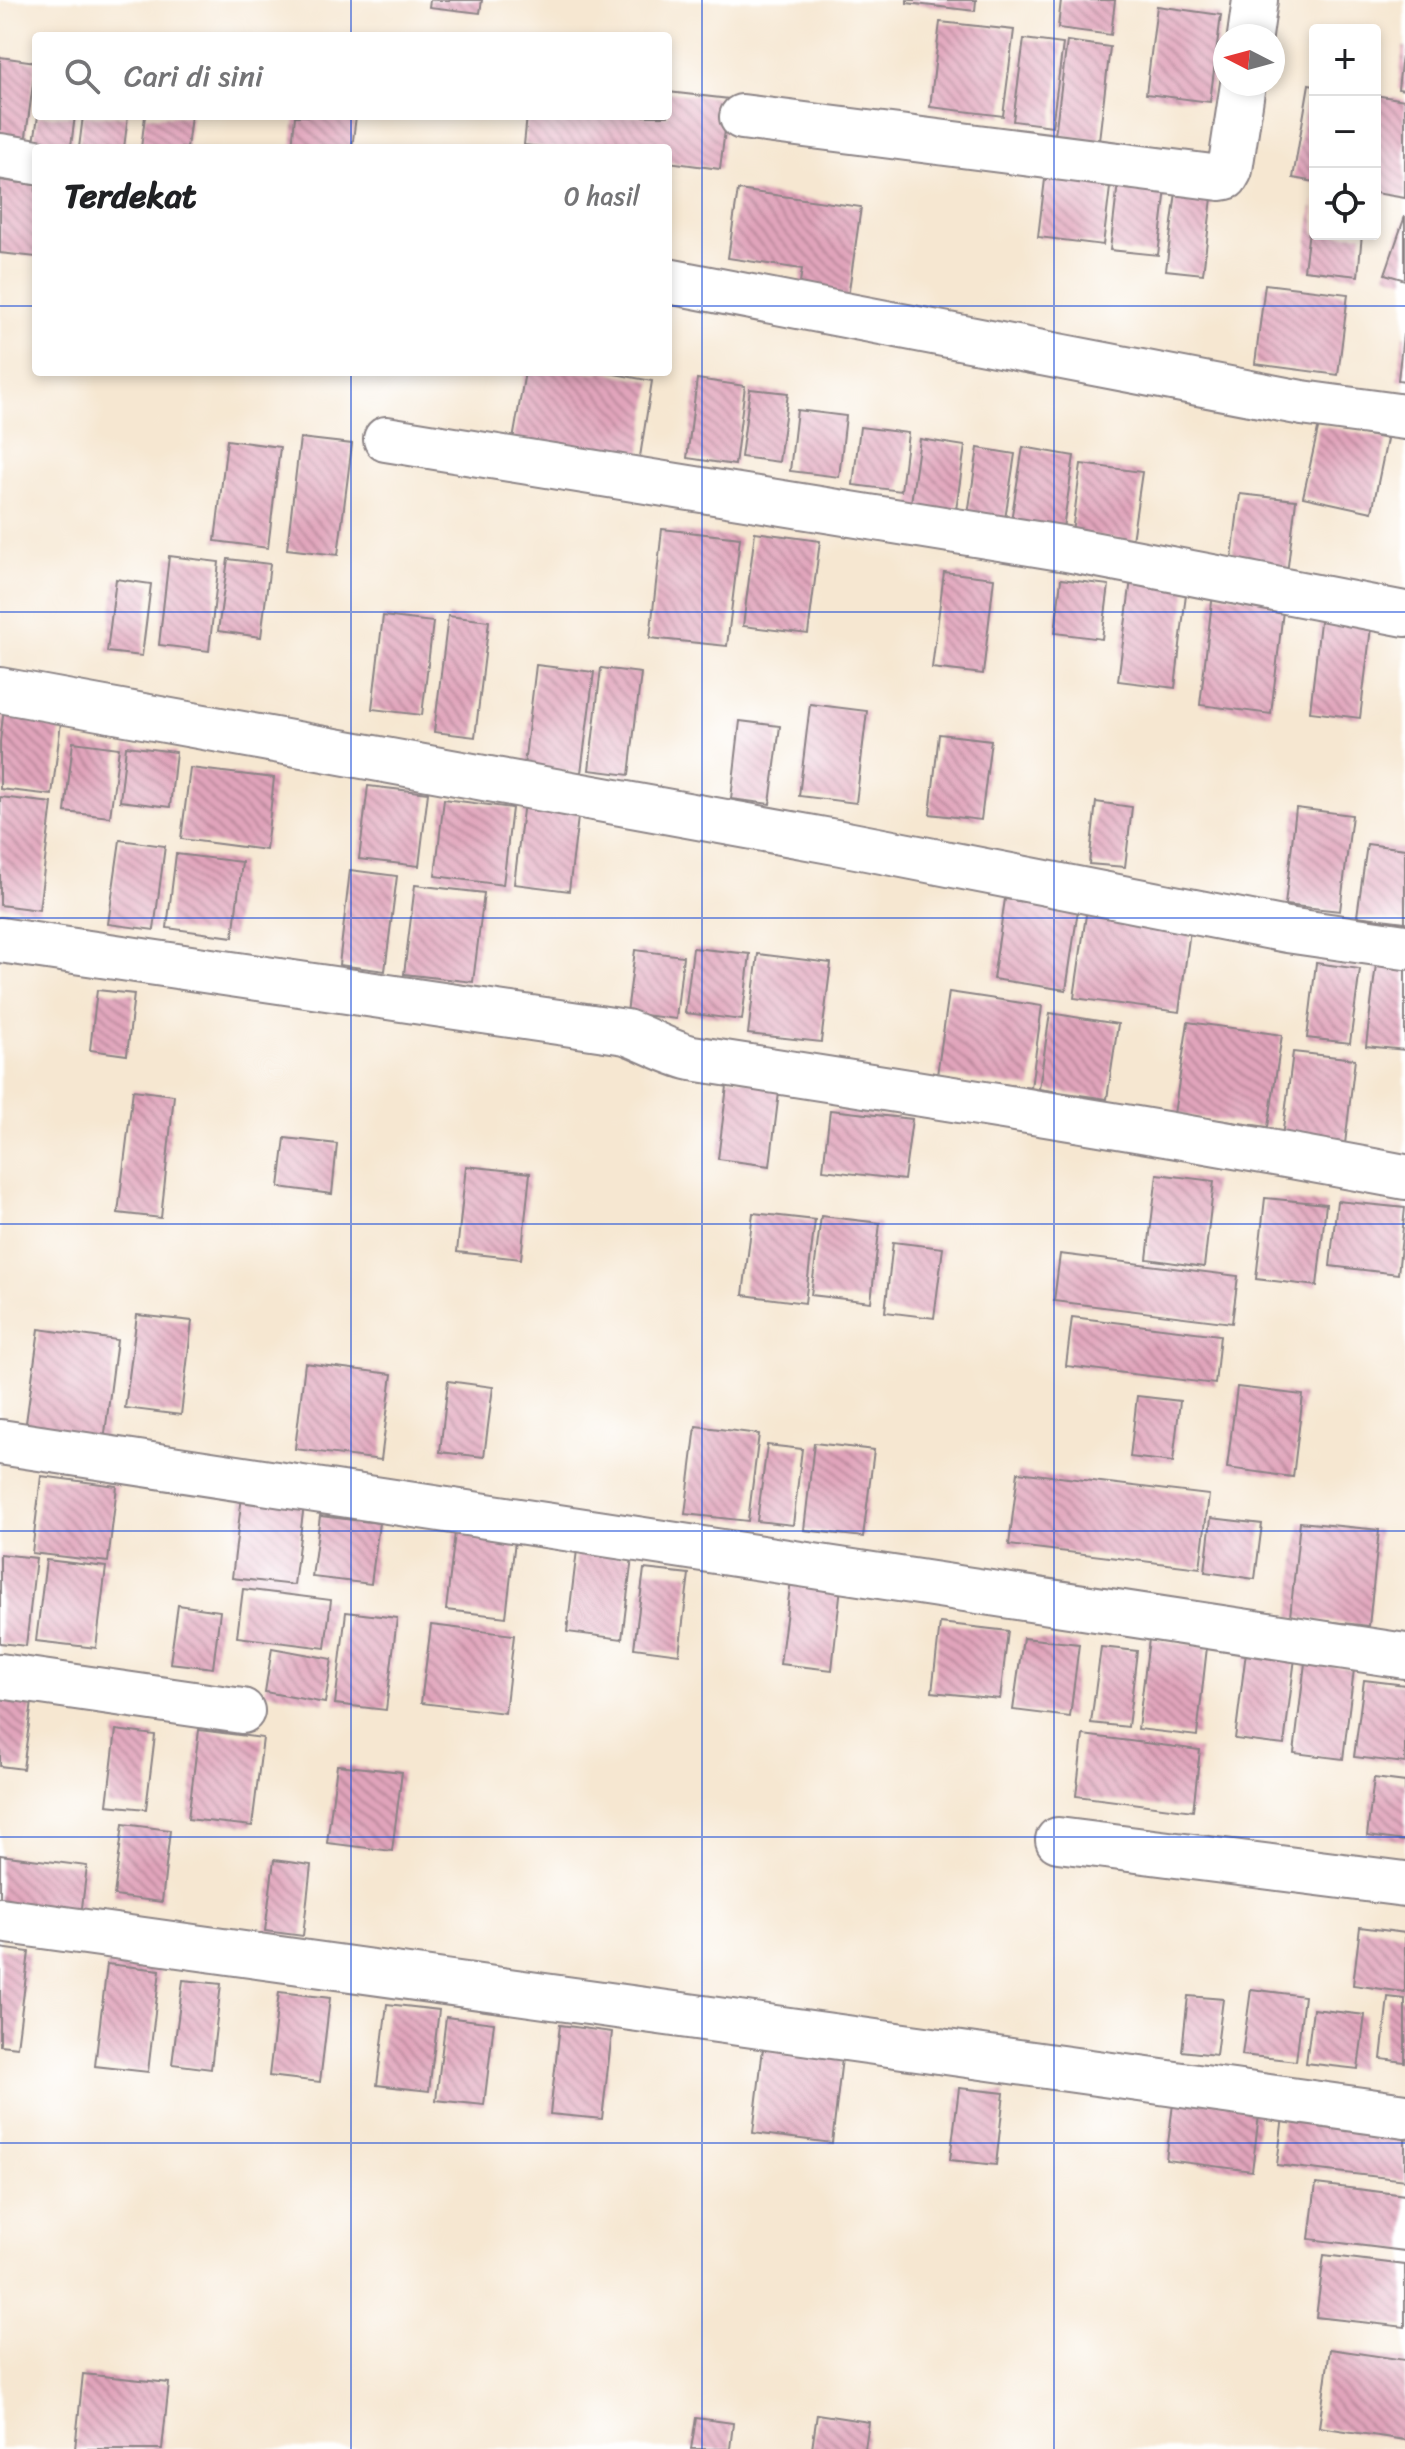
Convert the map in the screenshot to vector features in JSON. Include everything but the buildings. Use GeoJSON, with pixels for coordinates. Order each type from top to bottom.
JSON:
{"type":"FeatureCollection","features":[{"type":"Feature","properties":{"kind":"street"},"geometry":{"type":"LineString","coordinates":[[1252,24],[1255,0]]}},
{"type":"Feature","properties":{"kind":"street"},"geometry":{"type":"LineString","coordinates":[[742,117],[1220,178],[1226,177],[1230,170],[1241,96]]}},
{"type":"Feature","properties":{"kind":"street"},"geometry":{"type":"LineString","coordinates":[[0,156],[32,161]]}},
{"type":"Feature","properties":{"kind":"street"},"geometry":{"type":"LineString","coordinates":[[672,282],[1286,400],[1405,417]]}},
{"type":"Feature","properties":{"kind":"street"},"geometry":{"type":"LineString","coordinates":[[386,439],[1061,548],[1405,614]]}},
{"type":"Feature","properties":{"kind":"street"},"geometry":{"type":"LineString","coordinates":[[0,690],[825,840],[1287,930],[1405,947]]}},
{"type":"Feature","properties":{"kind":"street"},"geometry":{"type":"LineString","coordinates":[[0,940],[626,1032],[692,1058],[1022,1108],[1405,1177]]}},
{"type":"Feature","properties":{"kind":"street"},"geometry":{"type":"LineString","coordinates":[[0,1442],[1405,1656]]}},
{"type":"Feature","properties":{"kind":"street"},"geometry":{"type":"LineString","coordinates":[[0,1676],[242,1711]]}},
{"type":"Feature","properties":{"kind":"street"},"geometry":{"type":"LineString","coordinates":[[1058,1840],[1405,1884]]}},
{"type":"Feature","properties":{"kind":"street"},"geometry":{"type":"LineString","coordinates":[[0,1920],[1405,2116]]}}]}
